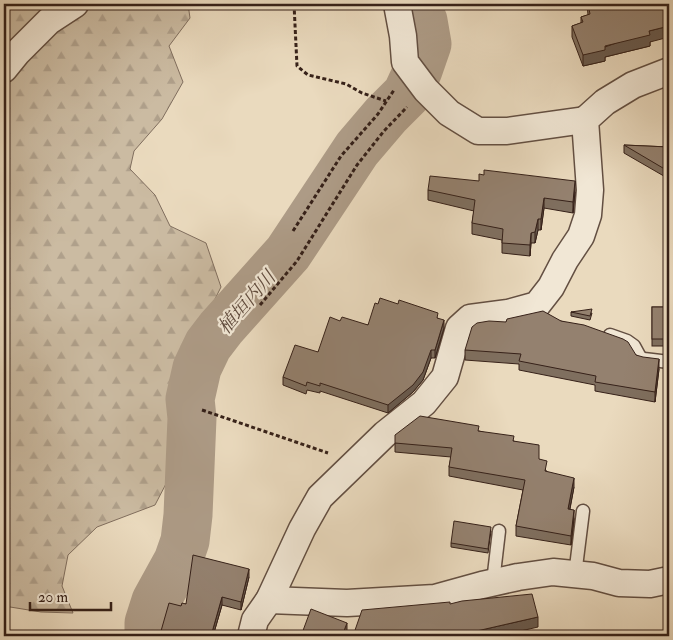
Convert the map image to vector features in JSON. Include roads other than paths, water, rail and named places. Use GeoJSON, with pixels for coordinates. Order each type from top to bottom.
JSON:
{"type":"FeatureCollection","features":[{"type":"Feature","properties":{"kind":"street"},"geometry":{"type":"LineString","coordinates":[[4,69],[48,21],[75,4]]}},
{"type":"Feature","properties":{"kind":"street"},"geometry":{"type":"LineString","coordinates":[[397,4],[403,36],[405,62],[426,90],[449,113],[478,130],[507,131],[585,120],[605,102],[632,85],[669,71]]}},
{"type":"Feature","properties":{"kind":"street"},"geometry":{"type":"LineString","coordinates":[[251,636],[255,620],[269,600],[302,529],[320,497],[354,462],[424,403],[445,377],[460,328],[470,318],[542,310],[565,260],[581,236],[588,215],[590,190],[585,120]]}},
{"type":"Feature","properties":{"kind":"street"},"geometry":{"type":"LineString","coordinates":[[269,600],[309,603],[435,598],[518,576],[553,572],[593,576],[619,583],[650,584],[669,580]]}},
{"type":"Feature","properties":{"kind":"lane"},"geometry":{"type":"LineString","coordinates":[[602,332],[627,341],[634,346],[640,357],[644,359],[669,362]]}},
{"type":"Feature","properties":{"kind":"lane"},"geometry":{"type":"LineString","coordinates":[[575,575],[583,511]]}},
{"type":"Feature","properties":{"kind":"lane"},"geometry":{"type":"LineString","coordinates":[[493,582],[499,531]]}},
{"type":"Feature","properties":{"kind":"waterway","name":"植垣内川"},"geometry":{"type":"LineString","coordinates":[[149,636],[149,623],[156,601],[178,561],[185,541],[188,515],[192,418],[190,399],[197,368],[208,345],[221,328],[288,253],[357,149],[407,94],[427,44],[423,21],[415,4]]}}]}
